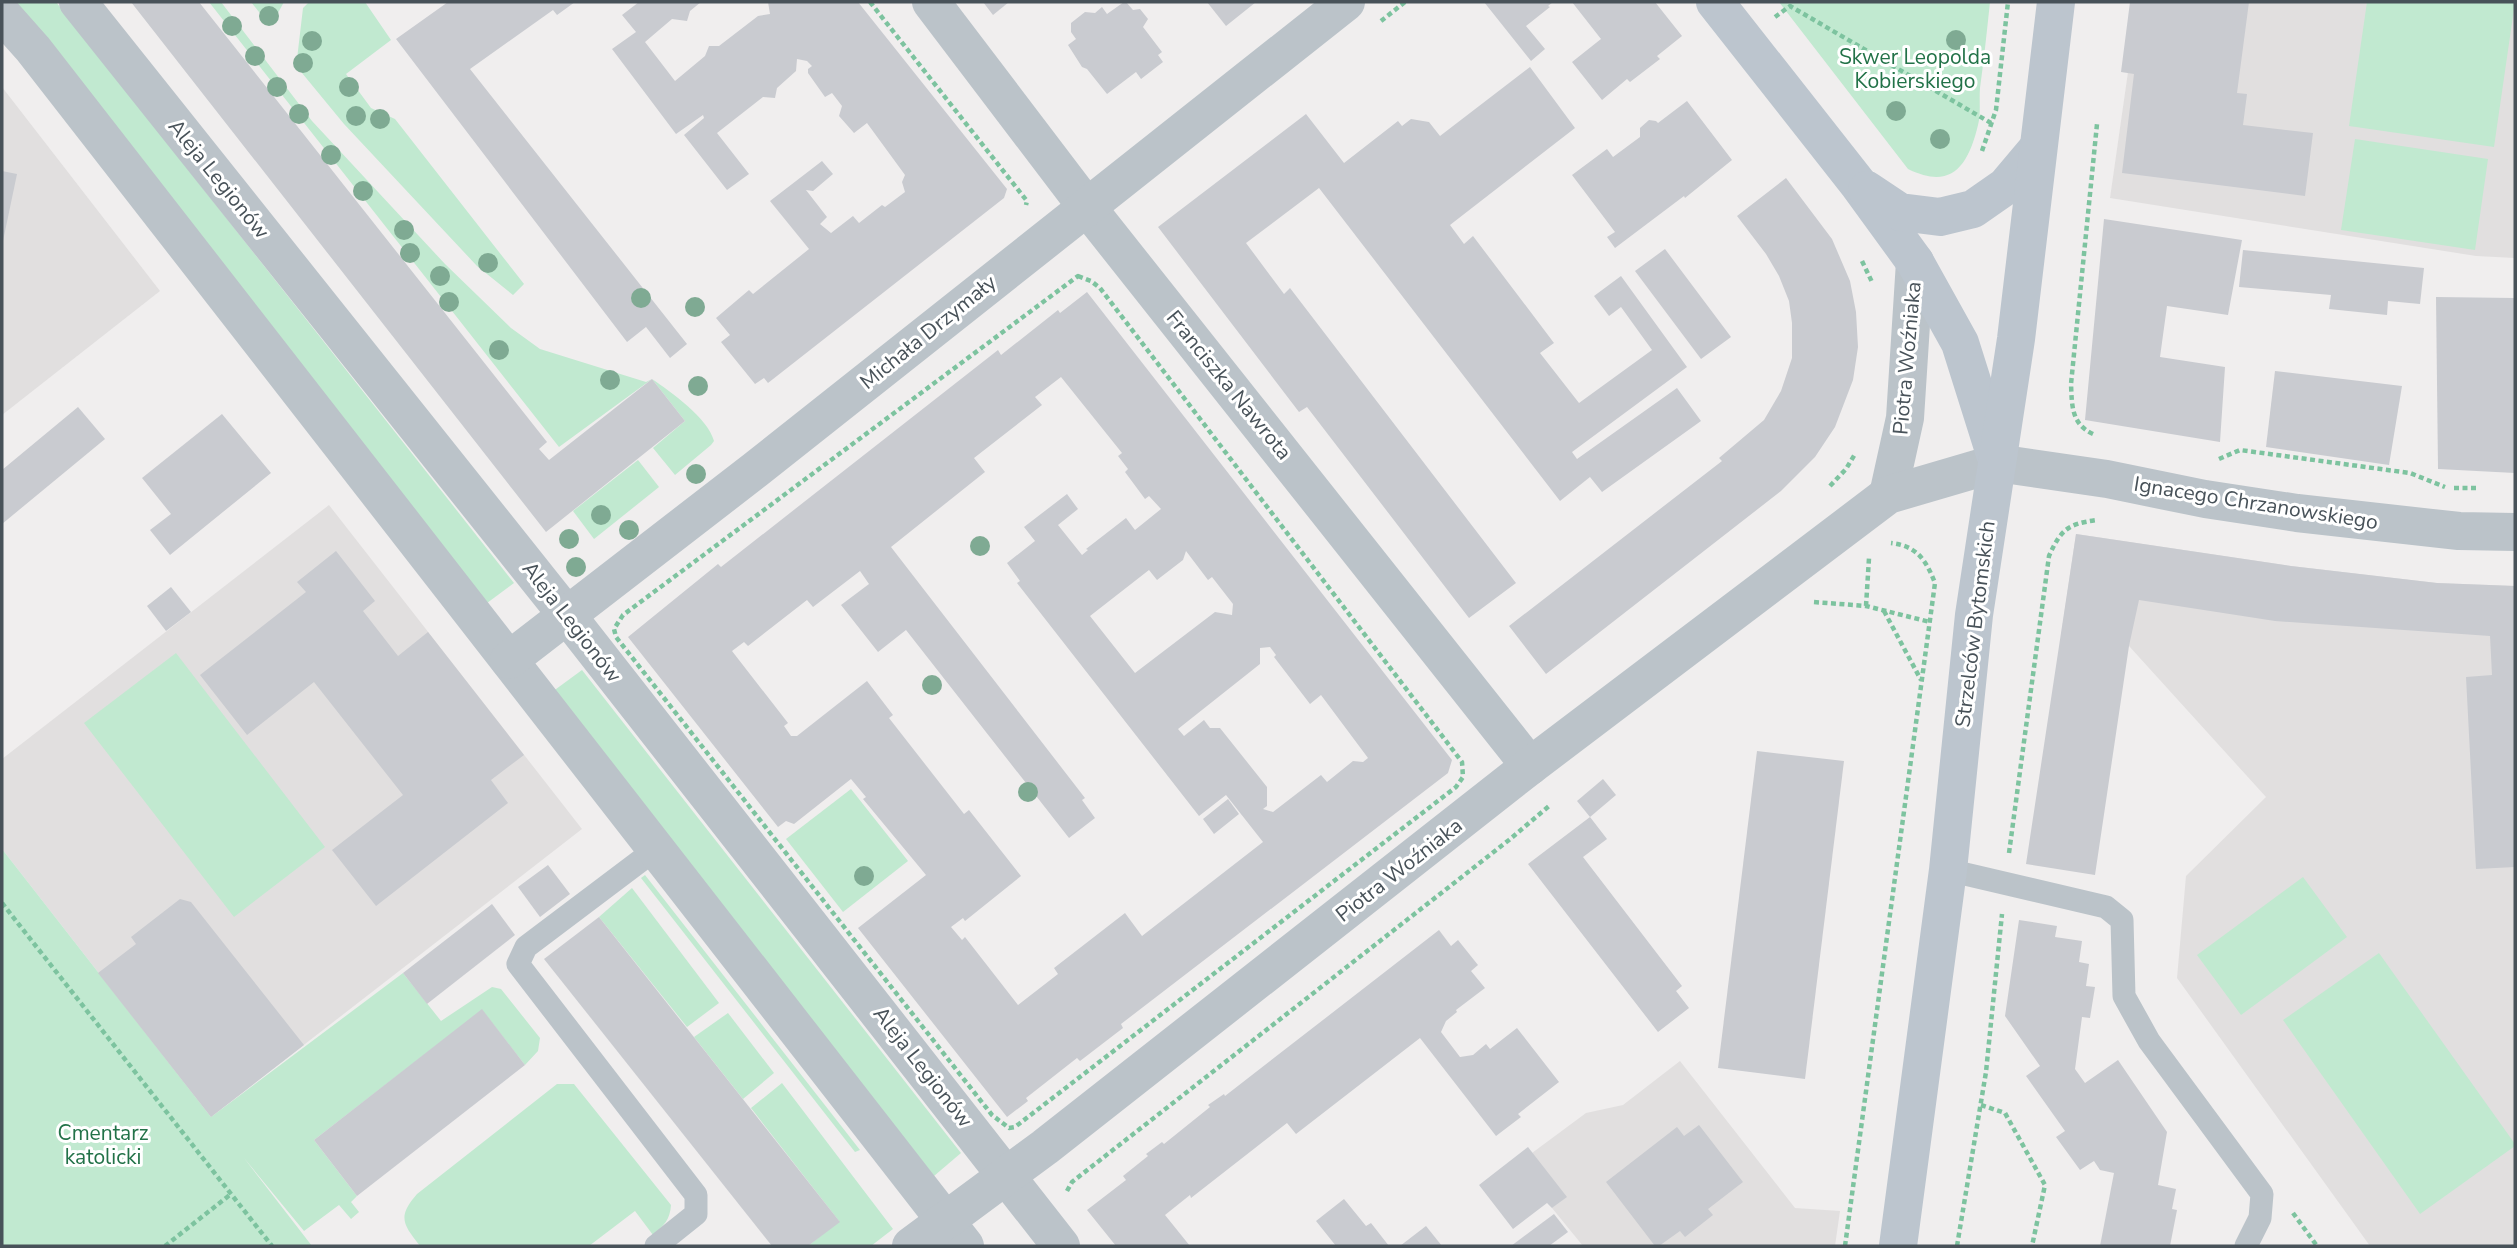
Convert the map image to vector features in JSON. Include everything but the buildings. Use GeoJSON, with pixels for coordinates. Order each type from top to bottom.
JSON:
{"type":"FeatureCollection","features":[{"type":"Feature","properties":{"kind":"main road"},"geometry":{"type":"LineString","coordinates":[[1715,2],[1859,185],[1915,262],[1960,343],[1997,463]]}},
{"type":"Feature","properties":{"kind":"main road","name":"Strzelców Bytomskich"},"geometry":{"type":"LineString","coordinates":[[1898,1246],[1948,870],[1974,615],[2016,339],[2056,2]]}},
{"type":"Feature","properties":{"kind":"main road"},"geometry":{"type":"LineString","coordinates":[[1859,185],[1900,212],[1940,218],[1973,209],[2006,186],[2038,148]]}},
{"type":"Feature","properties":{"kind":"street","name":"Aleja Legionów"},"geometry":{"type":"LineString","coordinates":[[78,2],[566,614],[1062,1246]]}},
{"type":"Feature","properties":{"kind":"street","name":"Franciszka Nawrota"},"geometry":{"type":"LineString","coordinates":[[931,2],[1086,205],[1531,766]]}},
{"type":"Feature","properties":{"kind":"street"},"geometry":{"type":"LineString","coordinates":[[2,14],[33,49],[955,1233]]}},
{"type":"Feature","properties":{"kind":"street","name":"Michała Drzymały"},"geometry":{"type":"LineString","coordinates":[[509,660],[755,470],[1086,205],[1359,14]]}},
{"type":"Feature","properties":{"kind":"street","name":"Piotra Woźniaka"},"geometry":{"type":"LineString","coordinates":[[1888,495],[1905,418],[1915,262]]}},
{"type":"Feature","properties":{"kind":"street","name":"Piotra Woźniaka"},"geometry":{"type":"LineString","coordinates":[[911,1246],[955,1233],[1008,1175],[1531,766],[1888,495],[1997,463]]}},
{"type":"Feature","properties":{"kind":"street","name":"Ignacego Chrzanowskiego"},"geometry":{"type":"LineString","coordinates":[[1997,463],[2107,479],[2204,499],[2297,513],[2459,531],[2515,532]]}},
{"type":"Feature","properties":{"kind":"lane"},"geometry":{"type":"LineString","coordinates":[[656,849],[526,947],[518,964],[696,1195],[696,1214],[656,1246]]}},
{"type":"Feature","properties":{"kind":"lane"},"geometry":{"type":"LineString","coordinates":[[1948,870],[2106,907],[2122,920],[2124,996],[2148,1041],[2262,1194],[2260,1218],[2246,1246]]}},
{"type":"Feature","properties":{"kind":"path"},"geometry":{"type":"LineString","coordinates":[[870,2],[1027,201],[1025,207]]}},
{"type":"Feature","properties":{"kind":"path"},"geometry":{"type":"LineString","coordinates":[[1359,14],[1405,2]]}},
{"type":"Feature","properties":{"kind":"path"},"geometry":{"type":"LineString","coordinates":[[1978,159],[1996,110],[2008,2]]}},
{"type":"Feature","properties":{"kind":"path"},"geometry":{"type":"LineString","coordinates":[[1774,18],[1788,4],[1991,123]]}},
{"type":"Feature","properties":{"kind":"path"},"geometry":{"type":"LineString","coordinates":[[1769,10],[1783,28]]}},
{"type":"Feature","properties":{"kind":"path"},"geometry":{"type":"LineString","coordinates":[[2097,124],[2071,384],[2073,414],[2089,433],[2102,437]]}},
{"type":"Feature","properties":{"kind":"path"},"geometry":{"type":"LineString","coordinates":[[1861,258],[1876,294]]}},
{"type":"Feature","properties":{"kind":"path"},"geometry":{"type":"LineString","coordinates":[[1078,276],[1100,288],[1462,762],[1463,777],[1457,787],[1015,1127],[1009,1128],[992,1115],[616,637],[614,629],[617,621],[1078,276]]}},
{"type":"Feature","properties":{"kind":"path"},"geometry":{"type":"LineString","coordinates":[[1826,491],[1846,469],[1857,450]]}},
{"type":"Feature","properties":{"kind":"path"},"geometry":{"type":"LineString","coordinates":[[2207,456],[2220,459],[2240,450],[2410,473],[2445,487],[2480,488]]}},
{"type":"Feature","properties":{"kind":"path"},"geometry":{"type":"LineString","coordinates":[[1957,1246],[1986,1073],[2005,884],[2049,556],[2056,540],[2066,528],[2079,522],[2098,519]]}},
{"type":"Feature","properties":{"kind":"path"},"geometry":{"type":"LineString","coordinates":[[1845,1246],[1935,583],[1920,553],[1905,544],[1889,543]]}},
{"type":"Feature","properties":{"kind":"path"},"geometry":{"type":"LineString","coordinates":[[1866,606],[1870,547]]}},
{"type":"Feature","properties":{"kind":"path"},"geometry":{"type":"LineString","coordinates":[[1812,602],[1866,606],[1930,622]]}},
{"type":"Feature","properties":{"kind":"path"},"geometry":{"type":"LineString","coordinates":[[1885,611],[1922,681]]}},
{"type":"Feature","properties":{"kind":"path"},"geometry":{"type":"LineString","coordinates":[[1066,1201],[1066,1194],[1072,1182],[1555,801]]}},
{"type":"Feature","properties":{"kind":"path"},"geometry":{"type":"LineString","coordinates":[[2,903],[272,1246]]}},
{"type":"Feature","properties":{"kind":"path"},"geometry":{"type":"LineString","coordinates":[[1981,1105],[2005,1113],[2045,1185],[2032,1246]]}},
{"type":"Feature","properties":{"kind":"path"},"geometry":{"type":"LineString","coordinates":[[165,1246],[231,1194]]}},
{"type":"Feature","properties":{"kind":"shaded area"},"geometry":{"type":"Polygon","coordinates":[[[2138,2],[2515,2],[2515,258],[2476,256],[2110,198],[2138,2]]]}},
{"type":"Feature","properties":{"kind":"shaded area"},"geometry":{"type":"Polygon","coordinates":[[[2,87],[160,291],[2,415],[2,87]]]}},
{"type":"Feature","properties":{"kind":"shaded area"},"geometry":{"type":"Polygon","coordinates":[[[329,505],[582,829],[211,1117],[2,849],[2,759],[329,505]]]}},
{"type":"Feature","properties":{"kind":"shaded area"},"geometry":{"type":"Polygon","coordinates":[[[2076,534],[2291,566],[2437,583],[2515,586],[2515,1246],[2370,1246],[2177,978],[2186,876],[2266,797],[2129,646],[2061,636],[2076,534]]]}},
{"type":"Feature","properties":{"kind":"shaded area"},"geometry":{"type":"Polygon","coordinates":[[[1680,1061],[1795,1208],[1840,1211],[1835,1246],[1583,1246],[1552,1208],[1566,1197],[1532,1153],[1586,1113],[1623,1105],[1680,1061]]]}},
{"type":"Feature","properties":{"kind":"green space"},"geometry":{"type":"Polygon","coordinates":[[[10,2],[56,2],[514,583],[483,606],[10,2]]]}},
{"type":"Feature","properties":{"kind":"green space"},"geometry":{"type":"Polygon","coordinates":[[[209,2],[221,2],[312,121],[445,264],[511,328],[540,349],[646,382],[652,379],[559,447],[209,2]]]}},
{"type":"Feature","properties":{"kind":"green space"},"geometry":{"type":"Polygon","coordinates":[[[251,2],[284,2],[274,20],[263,17],[251,2]]]}},
{"type":"Feature","properties":{"kind":"green space"},"geometry":{"type":"Polygon","coordinates":[[[309,2],[365,2],[391,40],[346,74],[371,108],[395,119],[524,284],[513,295],[477,266],[344,124],[302,73],[297,59],[303,8],[309,2]]]}},
{"type":"Feature","properties":{"kind":"green space","name":"Skwer Leopolda Kobierskiego"},"geometry":{"type":"Polygon","coordinates":[[[1779,2],[1990,2],[1979,121],[1963,163],[1955,171],[1936,177],[1908,169],[1779,2]]]}},
{"type":"Feature","properties":{"kind":"green space"},"geometry":{"type":"Polygon","coordinates":[[[2367,2],[2515,2],[2494,147],[2349,126],[2367,2]]]}},
{"type":"Feature","properties":{"kind":"green space"},"geometry":{"type":"Polygon","coordinates":[[[2355,139],[2488,159],[2475,250],[2341,230],[2355,139]]]}},
{"type":"Feature","properties":{"kind":"green space"},"geometry":{"type":"Polygon","coordinates":[[[652,379],[697,415],[714,441],[675,475],[653,448],[685,421],[652,379]]]}},
{"type":"Feature","properties":{"kind":"green space"},"geometry":{"type":"Polygon","coordinates":[[[638,460],[659,487],[594,539],[573,511],[638,460]]]}},
{"type":"Feature","properties":{"kind":"green space"},"geometry":{"type":"Polygon","coordinates":[[[176,653],[325,847],[234,917],[84,723],[176,653]]]}},
{"type":"Feature","properties":{"kind":"green space"},"geometry":{"type":"Polygon","coordinates":[[[582,670],[961,1153],[934,1176],[552,692],[582,670]]]}},
{"type":"Feature","properties":{"kind":"green space"},"geometry":{"type":"Polygon","coordinates":[[[851,789],[908,861],[843,912],[786,839],[851,789]]]}},
{"type":"Feature","properties":{"kind":"green space","name":"Cmentarz katolicki"},"geometry":{"type":"Polygon","coordinates":[[[2,849],[211,1117],[403,973],[441,1021],[492,987],[501,989],[540,1038],[538,1051],[525,1065],[482,1010],[314,1140],[357,1196],[351,1202],[359,1212],[351,1219],[339,1205],[304,1231],[244,1158],[312,1246],[2,1246],[2,849]]]}},
{"type":"Feature","properties":{"kind":"green space"},"geometry":{"type":"Polygon","coordinates":[[[645,875],[860,1150],[855,1152],[641,878],[645,875]]]}},
{"type":"Feature","properties":{"kind":"green space"},"geometry":{"type":"Polygon","coordinates":[[[2303,877],[2347,937],[2241,1015],[2197,955],[2303,877]]]}},
{"type":"Feature","properties":{"kind":"green space"},"geometry":{"type":"Polygon","coordinates":[[[632,888],[719,1003],[687,1027],[599,917],[632,888]]]}},
{"type":"Feature","properties":{"kind":"green space"},"geometry":{"type":"Polygon","coordinates":[[[2379,953],[2515,1144],[2420,1214],[2283,1020],[2379,953]]]}},
{"type":"Feature","properties":{"kind":"green space"},"geometry":{"type":"Polygon","coordinates":[[[728,1013],[774,1073],[743,1099],[694,1037],[728,1013]]]}},
{"type":"Feature","properties":{"kind":"green space"},"geometry":{"type":"Polygon","coordinates":[[[782,1083],[893,1229],[871,1246],[808,1246],[839,1221],[751,1108],[782,1083]]]}},
{"type":"Feature","properties":{"kind":"green space"},"geometry":{"type":"Polygon","coordinates":[[[557,1084],[574,1084],[671,1205],[663,1225],[653,1235],[635,1211],[589,1246],[420,1246],[406,1226],[405,1220],[407,1209],[417,1194],[557,1084]]]}}]}
